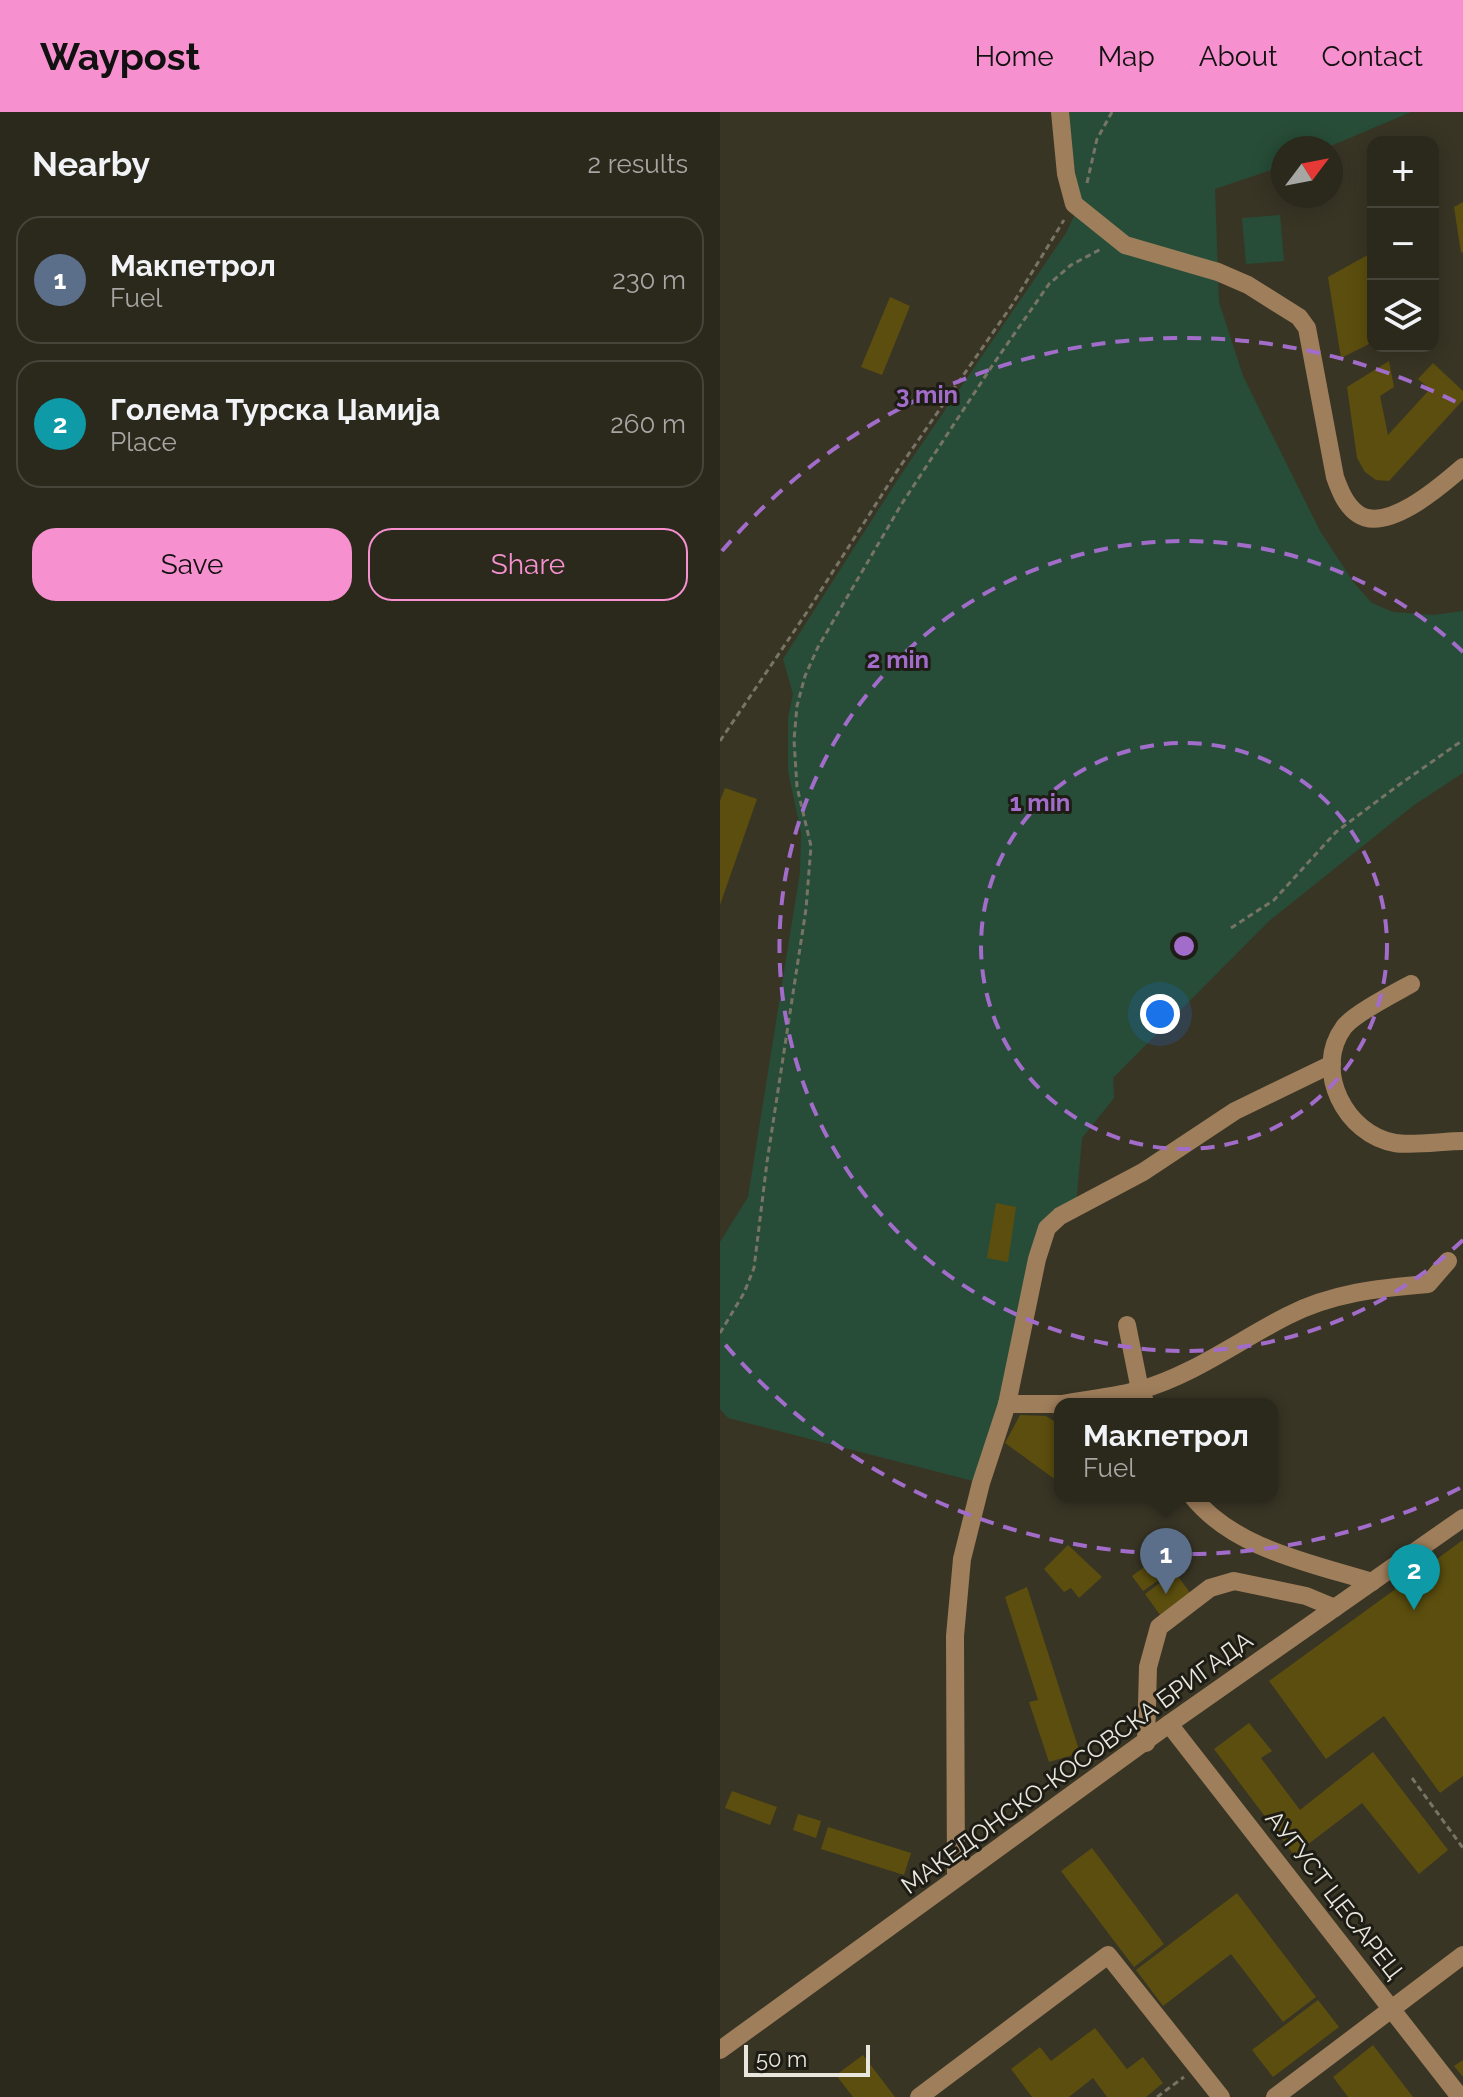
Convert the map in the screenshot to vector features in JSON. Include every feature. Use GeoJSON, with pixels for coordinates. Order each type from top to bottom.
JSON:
{"type":"FeatureCollection","features":[{"type":"Feature","properties":{"kind":"street"},"geometry":{"type":"LineString","coordinates":[[1060,112],[1066,174],[1074,204],[1125,245],[1218,272],[1248,285],[1299,317],[1307,328],[1335,477],[1342,494],[1356,513],[1377,520],[1390,516],[1428,495],[1463,467]]}},
{"type":"Feature","properties":{"kind":"street"},"geometry":{"type":"LineString","coordinates":[[1411,984],[1345,1026],[1337,1041],[1332,1064],[1338,1099],[1347,1115],[1362,1129],[1394,1143],[1463,1141]]}},
{"type":"Feature","properties":{"kind":"street"},"geometry":{"type":"LineString","coordinates":[[956,1878],[955,1636],[962,1559],[981,1483],[1007,1404],[1043,1238],[1053,1220],[1143,1172],[1235,1111],[1332,1064]]}},
{"type":"Feature","properties":{"kind":"street"},"geometry":{"type":"LineString","coordinates":[[1127,1325],[1143,1397],[1288,1315],[1336,1296],[1373,1288],[1428,1284],[1448,1261]]}},
{"type":"Feature","properties":{"kind":"street"},"geometry":{"type":"LineString","coordinates":[[1007,1404],[1054,1404]]}},
{"type":"Feature","properties":{"kind":"street"},"geometry":{"type":"LineString","coordinates":[[1198,1502],[1218,1523],[1270,1550],[1372,1582]]}},
{"type":"Feature","properties":{"kind":"street","name":"МАКЕДОНСКО-КОСОВСКА БРИГАДА"},"geometry":{"type":"LineString","coordinates":[[720,2050],[1169,1724],[1463,1518]]}},
{"type":"Feature","properties":{"kind":"street"},"geometry":{"type":"LineString","coordinates":[[1146,1743],[1148,1667],[1159,1627],[1210,1588],[1234,1581],[1306,1596],[1335,1608]]}},
{"type":"Feature","properties":{"kind":"street","name":"АУГУСТ ЦЕСАРЕЦ"},"geometry":{"type":"LineString","coordinates":[[1169,1724],[1460,2097]]}},
{"type":"Feature","properties":{"kind":"street"},"geometry":{"type":"LineString","coordinates":[[919,2097],[1108,1955],[1221,2097]]}},
{"type":"Feature","properties":{"kind":"street"},"geometry":{"type":"LineString","coordinates":[[1275,2097],[1463,1955]]}},
{"type":"Feature","properties":{"kind":"path"},"geometry":{"type":"LineString","coordinates":[[720,741],[899,468],[1012,305],[1074,204],[1084,206],[1097,139],[1112,112]]}},
{"type":"Feature","properties":{"kind":"path"},"geometry":{"type":"LineString","coordinates":[[720,1333],[744,1293],[754,1268],[806,909],[811,846],[797,787],[794,740],[797,706],[805,676],[818,647],[901,505],[1049,284],[1071,265],[1095,251],[1125,245]]}},
{"type":"Feature","properties":{"kind":"path"},"geometry":{"type":"LineString","coordinates":[[1231,928],[1274,900],[1336,832],[1463,740]]}},
{"type":"Feature","properties":{"kind":"path"},"geometry":{"type":"LineString","coordinates":[[1412,1778],[1463,1848]]}},
{"type":"Feature","properties":{"kind":"path"},"geometry":{"type":"LineString","coordinates":[[1157,2097],[1197,2067]]}},
{"type":"Feature","properties":{"kind":"green space"},"geometry":{"type":"Polygon","coordinates":[[[1068,112],[1411,112],[1343,141],[1343,136],[1271,136],[1271,170],[1215,189],[1219,302],[1243,376],[1320,531],[1354,583],[1372,603],[1393,612],[1433,615],[1463,611],[1463,773],[1414,805],[1269,921],[1113,1078],[1114,1098],[1082,1138],[1076,1206],[1053,1220],[981,1483],[728,1418],[720,1409],[720,1242],[748,1197],[800,872],[801,833],[788,771],[788,718],[793,694],[783,659],[898,479],[1066,233],[1076,212],[1078,196],[1068,112]]]}},
{"type":"Feature","properties":{"kind":"green space"},"geometry":{"type":"Polygon","coordinates":[[[1280,215],[1284,261],[1246,264],[1242,218],[1280,215]]]}},
{"type":"Feature","properties":{"kind":"building"},"geometry":{"type":"Polygon","coordinates":[[[1463,202],[1463,252],[1461,253],[1454,207],[1463,202]]]}},
{"type":"Feature","properties":{"kind":"building"},"geometry":{"type":"Polygon","coordinates":[[[1367,255],[1367,345],[1341,358],[1328,277],[1367,255]]]}},
{"type":"Feature","properties":{"kind":"building"},"geometry":{"type":"Polygon","coordinates":[[[890,297],[910,306],[882,375],[861,367],[890,297]]]}},
{"type":"Feature","properties":{"kind":"building"},"geometry":{"type":"Polygon","coordinates":[[[1389,361],[1394,387],[1380,396],[1388,435],[1430,389],[1418,379],[1433,363],[1463,391],[1463,400],[1389,481],[1376,480],[1365,472],[1357,458],[1347,387],[1389,361]]]}},
{"type":"Feature","properties":{"kind":"building"},"geometry":{"type":"Polygon","coordinates":[[[725,788],[757,799],[720,905],[720,801],[725,788]]]}},
{"type":"Feature","properties":{"kind":"building"},"geometry":{"type":"Polygon","coordinates":[[[996,1203],[1016,1207],[1008,1262],[987,1258],[996,1203]]]}},
{"type":"Feature","properties":{"kind":"building"},"geometry":{"type":"Polygon","coordinates":[[[1020,1415],[1046,1416],[1054,1421],[1054,1479],[1005,1443],[1020,1415]]]}},
{"type":"Feature","properties":{"kind":"building"},"geometry":{"type":"Polygon","coordinates":[[[1463,1540],[1463,1776],[1440,1793],[1384,1716],[1326,1759],[1269,1681],[1463,1540]]]}},
{"type":"Feature","properties":{"kind":"building"},"geometry":{"type":"Polygon","coordinates":[[[1068,1545],[1102,1577],[1079,1598],[1071,1588],[1064,1592],[1044,1569],[1068,1545]]]}},
{"type":"Feature","properties":{"kind":"building"},"geometry":{"type":"Polygon","coordinates":[[[1162,1554],[1173,1570],[1143,1591],[1132,1576],[1162,1554]]]}},
{"type":"Feature","properties":{"kind":"building"},"geometry":{"type":"Polygon","coordinates":[[[1175,1572],[1193,1597],[1163,1619],[1145,1594],[1175,1572]]]}},
{"type":"Feature","properties":{"kind":"building"},"geometry":{"type":"Polygon","coordinates":[[[1027,1587],[1080,1753],[1049,1762],[1029,1702],[1038,1700],[1005,1597],[1027,1587]]]}},
{"type":"Feature","properties":{"kind":"building"},"geometry":{"type":"Polygon","coordinates":[[[1249,1723],[1272,1751],[1261,1758],[1300,1810],[1373,1752],[1448,1850],[1419,1874],[1362,1803],[1294,1855],[1214,1749],[1249,1723]]]}},
{"type":"Feature","properties":{"kind":"building"},"geometry":{"type":"Polygon","coordinates":[[[732,1791],[777,1807],[770,1825],[725,1808],[732,1791]]]}},
{"type":"Feature","properties":{"kind":"building"},"geometry":{"type":"Polygon","coordinates":[[[798,1814],[821,1821],[816,1838],[793,1830],[798,1814]]]}},
{"type":"Feature","properties":{"kind":"building"},"geometry":{"type":"Polygon","coordinates":[[[828,1827],[911,1853],[904,1875],[821,1849],[828,1827]]]}},
{"type":"Feature","properties":{"kind":"building"},"geometry":{"type":"Polygon","coordinates":[[[1092,1848],[1164,1944],[1134,1967],[1061,1871],[1092,1848]]]}},
{"type":"Feature","properties":{"kind":"building"},"geometry":{"type":"Polygon","coordinates":[[[1237,1893],[1316,1997],[1283,2022],[1231,1954],[1163,2006],[1136,1970],[1237,1893]]]}},
{"type":"Feature","properties":{"kind":"building"},"geometry":{"type":"Polygon","coordinates":[[[1318,2000],[1339,2027],[1273,2077],[1252,2050],[1318,2000]]]}},
{"type":"Feature","properties":{"kind":"building"},"geometry":{"type":"Polygon","coordinates":[[[1095,2028],[1127,2069],[1143,2057],[1163,2083],[1146,2097],[1107,2097],[1093,2078],[1069,2097],[1032,2097],[1011,2069],[1040,2047],[1051,2061],[1095,2028]]]}},
{"type":"Feature","properties":{"kind":"building"},"geometry":{"type":"Polygon","coordinates":[[[1373,2045],[1413,2097],[1348,2097],[1333,2077],[1373,2045]]]}},
{"type":"Feature","properties":{"kind":"building"},"geometry":{"type":"Polygon","coordinates":[[[863,2055],[895,2097],[853,2097],[836,2075],[863,2055]]]}},
{"type":"Feature","properties":{"kind":"building"},"geometry":{"type":"Polygon","coordinates":[[[1463,2060],[1463,2077],[1454,2066],[1463,2060]]]}},
{"type":"Feature","properties":{"kind":"place","name":"Макпетрол"},"geometry":{"type":"Point","coordinates":[1166,1594]}},
{"type":"Feature","properties":{"kind":"place","name":"Голема Турска Џамија"},"geometry":{"type":"Point","coordinates":[1414,1610]}}]}
